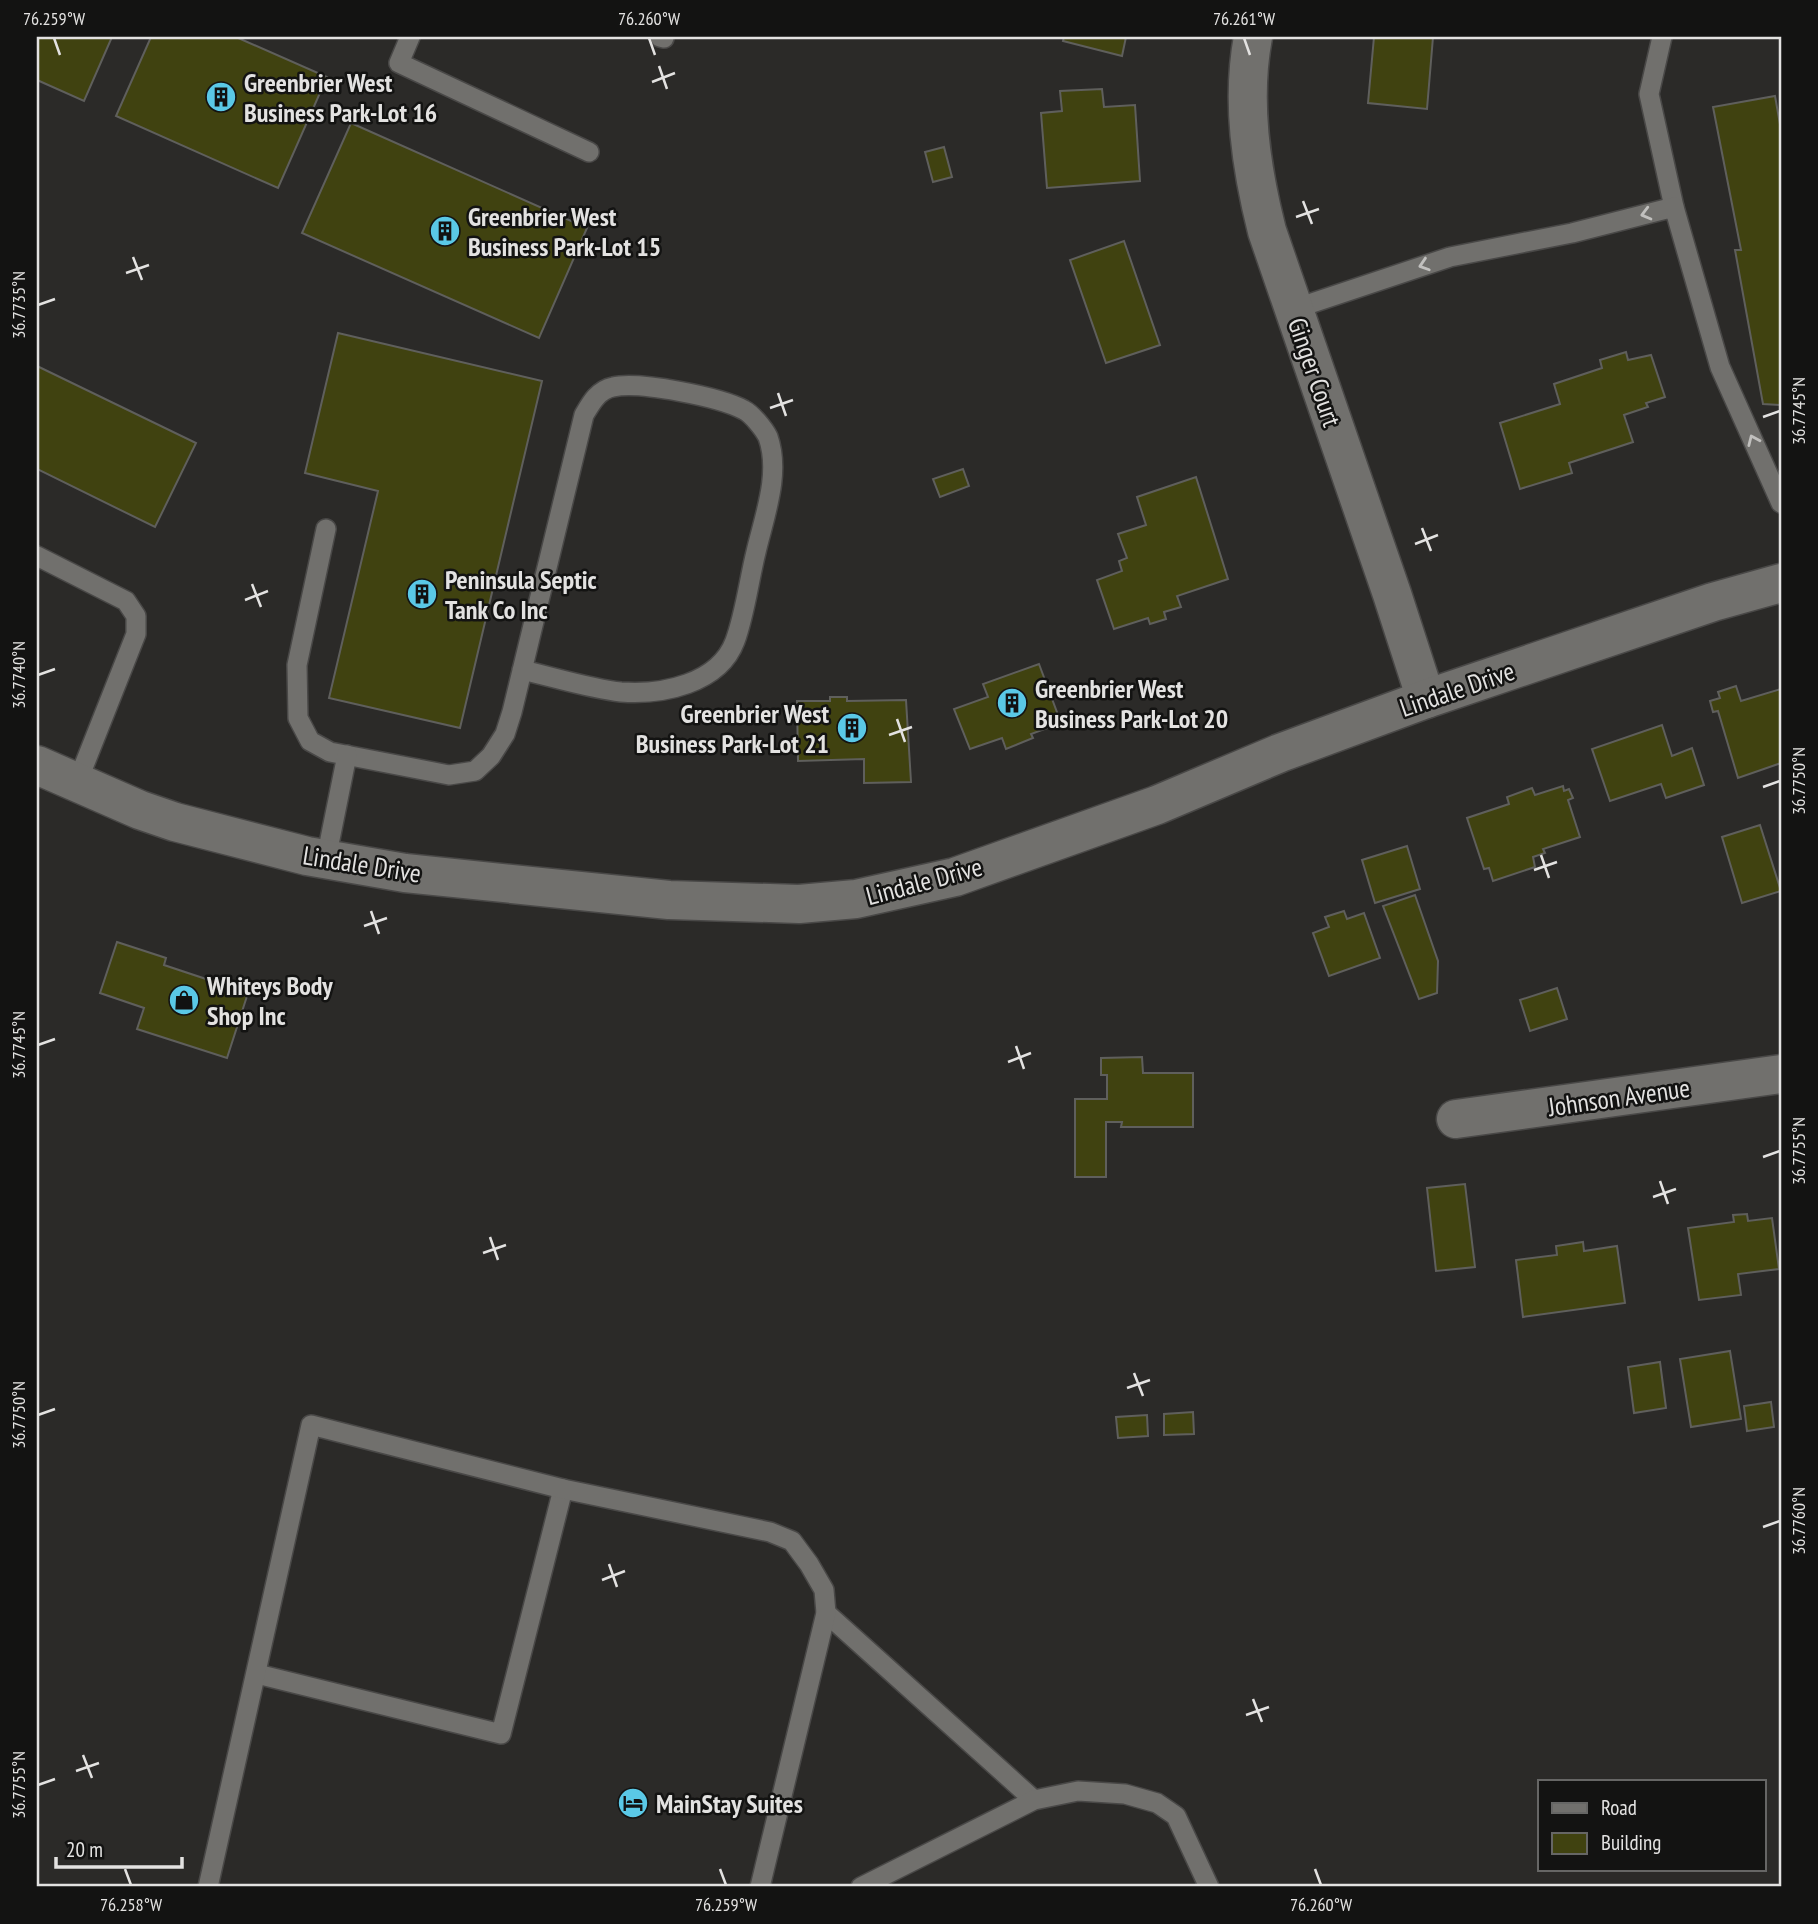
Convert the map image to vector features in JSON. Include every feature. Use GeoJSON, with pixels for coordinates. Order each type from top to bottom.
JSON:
{"type":"FeatureCollection","features":[{"type":"Feature","properties":{"kind":"street","name":"Ginger Court"},"geometry":{"type":"LineString","coordinates":[[1253,37],[1247,99],[1255,183],[1267,231],[1426,699]]}},
{"type":"Feature","properties":{"kind":"street","name":"Lindale Drive"},"geometry":{"type":"LineString","coordinates":[[37,765],[175,822],[326,859],[405,873],[669,900],[799,904],[856,900],[968,872],[1157,806],[1280,753],[1426,699],[1713,602],[1781,583]]}},
{"type":"Feature","properties":{"kind":"street","name":"Johnson Avenue"},"geometry":{"type":"LineString","coordinates":[[1456,1119],[1781,1074]]}},
{"type":"Feature","properties":{"kind":"lane"},"geometry":{"type":"LineString","coordinates":[[410,37],[399,63],[589,152]]}},
{"type":"Feature","properties":{"kind":"lane"},"geometry":{"type":"LineString","coordinates":[[1662,37],[1649,94],[1674,207],[1720,368],[1781,503]]}},
{"type":"Feature","properties":{"kind":"lane"},"geometry":{"type":"LineString","coordinates":[[1294,309],[1450,257],[1572,233],[1674,207]]}},
{"type":"Feature","properties":{"kind":"lane"},"geometry":{"type":"LineString","coordinates":[[326,529],[297,665],[299,718],[310,741],[330,752],[449,775],[475,771],[491,756],[505,734],[584,415],[594,398],[611,387],[633,385],[723,401],[747,411],[767,435],[772,459],[771,486],[735,643],[715,670],[688,683],[658,691],[620,692],[522,670]]}},
{"type":"Feature","properties":{"kind":"lane"},"geometry":{"type":"LineString","coordinates":[[37,556],[126,601],[136,616],[136,634],[78,783]]}},
{"type":"Feature","properties":{"kind":"lane"},"geometry":{"type":"LineString","coordinates":[[326,859],[347,755]]}},
{"type":"Feature","properties":{"kind":"lane"},"geometry":{"type":"LineString","coordinates":[[208,1887],[311,1425],[563,1489],[770,1532],[792,1541],[824,1590],[826,1613],[760,1887]]}},
{"type":"Feature","properties":{"kind":"lane"},"geometry":{"type":"LineString","coordinates":[[257,1674],[501,1734],[563,1489]]}},
{"type":"Feature","properties":{"kind":"lane"},"geometry":{"type":"LineString","coordinates":[[826,1613],[1034,1800]]}},
{"type":"Feature","properties":{"kind":"lane"},"geometry":{"type":"LineString","coordinates":[[861,1887],[1034,1800],[1078,1791],[1125,1794],[1157,1803],[1176,1816],[1209,1887]]}},
{"type":"Feature","properties":{"kind":"building"},"geometry":{"type":"Polygon","coordinates":[[[37,37],[112,37],[84,101],[37,80],[37,37]]]}},
{"type":"Feature","properties":{"kind":"building","name":"Greenbrier West Business Park-Lot 16"},"geometry":{"type":"Polygon","coordinates":[[[151,37],[236,37],[327,77],[278,188],[116,116],[151,37]]]}},
{"type":"Feature","properties":{"kind":"building"},"geometry":{"type":"Polygon","coordinates":[[[1064,37],[1126,37],[1122,56],[1063,41],[1064,37]]]}},
{"type":"Feature","properties":{"kind":"building"},"geometry":{"type":"Polygon","coordinates":[[[1374,37],[1433,37],[1427,109],[1368,103],[1374,37]]]}},
{"type":"Feature","properties":{"kind":"building"},"geometry":{"type":"Polygon","coordinates":[[[1102,89],[1104,107],[1135,105],[1140,181],[1047,188],[1041,113],[1062,111],[1060,91],[1102,89]]]}},
{"type":"Feature","properties":{"kind":"building"},"geometry":{"type":"Polygon","coordinates":[[[1775,96],[1781,130],[1781,405],[1763,404],[1735,250],[1741,250],[1713,107],[1775,96]]]}},
{"type":"Feature","properties":{"kind":"building","name":"Greenbrier West Business Park-Lot 15"},"geometry":{"type":"Polygon","coordinates":[[[351,123],[587,228],[539,338],[302,233],[351,123]]]}},
{"type":"Feature","properties":{"kind":"building"},"geometry":{"type":"Polygon","coordinates":[[[944,147],[952,177],[933,182],[925,152],[944,147]]]}},
{"type":"Feature","properties":{"kind":"building"},"geometry":{"type":"Polygon","coordinates":[[[1124,241],[1160,345],[1106,363],[1070,260],[1124,241]]]}},
{"type":"Feature","properties":{"kind":"building","name":"Peninsula Septic Tank Co Inc"},"geometry":{"type":"Polygon","coordinates":[[[338,333],[542,381],[460,728],[329,698],[378,491],[305,473],[338,333]]]}},
{"type":"Feature","properties":{"kind":"building"},"geometry":{"type":"Polygon","coordinates":[[[1626,352],[1628,360],[1651,355],[1665,397],[1646,403],[1648,407],[1624,415],[1633,442],[1569,463],[1572,473],[1520,489],[1500,423],[1560,404],[1554,384],[1602,368],[1600,360],[1626,352]]]}},
{"type":"Feature","properties":{"kind":"building"},"geometry":{"type":"Polygon","coordinates":[[[37,366],[196,443],[155,527],[37,469],[37,366]]]}},
{"type":"Feature","properties":{"kind":"building"},"geometry":{"type":"Polygon","coordinates":[[[963,469],[969,486],[940,497],[933,479],[963,469]]]}},
{"type":"Feature","properties":{"kind":"building"},"geometry":{"type":"Polygon","coordinates":[[[1196,477],[1228,579],[1177,596],[1181,607],[1164,612],[1166,619],[1150,624],[1148,618],[1114,629],[1097,580],[1122,571],[1119,561],[1127,558],[1118,534],[1146,525],[1137,497],[1196,477]]]}},
{"type":"Feature","properties":{"kind":"building","name":"Greenbrier West Business Park-Lot 20"},"geometry":{"type":"Polygon","coordinates":[[[1039,664],[1061,723],[1031,734],[1033,738],[1006,749],[1002,738],[970,749],[954,709],[988,697],[983,684],[1039,664]]]}},
{"type":"Feature","properties":{"kind":"building"},"geometry":{"type":"Polygon","coordinates":[[[1736,686],[1741,701],[1781,689],[1781,763],[1738,778],[1718,711],[1713,712],[1710,701],[1720,698],[1718,692],[1736,686]]]}},
{"type":"Feature","properties":{"kind":"building","name":"Greenbrier West Business Park-Lot 21"},"geometry":{"type":"Polygon","coordinates":[[[830,697],[847,697],[847,701],[906,700],[911,782],[864,783],[864,759],[798,761],[797,701],[830,701],[830,697]]]}},
{"type":"Feature","properties":{"kind":"building"},"geometry":{"type":"Polygon","coordinates":[[[1662,725],[1672,756],[1692,748],[1704,785],[1666,798],[1661,784],[1610,801],[1592,749],[1662,725]]]}},
{"type":"Feature","properties":{"kind":"building"},"geometry":{"type":"Polygon","coordinates":[[[1563,786],[1564,791],[1569,789],[1573,798],[1568,800],[1580,837],[1543,849],[1545,853],[1533,857],[1535,867],[1493,881],[1489,868],[1484,869],[1467,818],[1509,804],[1507,797],[1532,788],[1535,795],[1563,786]]]}},
{"type":"Feature","properties":{"kind":"building"},"geometry":{"type":"Polygon","coordinates":[[[1760,825],[1781,891],[1742,903],[1722,837],[1760,825]]]}},
{"type":"Feature","properties":{"kind":"building"},"geometry":{"type":"Polygon","coordinates":[[[1407,846],[1420,889],[1375,903],[1362,860],[1407,846]]]}},
{"type":"Feature","properties":{"kind":"building"},"geometry":{"type":"Polygon","coordinates":[[[1415,895],[1438,961],[1437,993],[1419,999],[1383,906],[1415,895]]]}},
{"type":"Feature","properties":{"kind":"building"},"geometry":{"type":"Polygon","coordinates":[[[1344,911],[1347,919],[1364,913],[1380,958],[1329,976],[1313,933],[1329,927],[1325,917],[1344,911]]]}},
{"type":"Feature","properties":{"kind":"building","name":"Whiteys Body Shop Inc"},"geometry":{"type":"Polygon","coordinates":[[[117,942],[166,958],[164,965],[248,993],[227,1058],[137,1029],[144,1008],[100,993],[117,942]]]}},
{"type":"Feature","properties":{"kind":"building"},"geometry":{"type":"Polygon","coordinates":[[[1557,988],[1567,1019],[1530,1031],[1520,1000],[1557,988]]]}},
{"type":"Feature","properties":{"kind":"building"},"geometry":{"type":"Polygon","coordinates":[[[1142,1057],[1143,1073],[1193,1073],[1193,1127],[1121,1127],[1122,1122],[1106,1122],[1106,1177],[1075,1177],[1075,1099],[1107,1099],[1107,1075],[1101,1075],[1101,1058],[1142,1057]]]}},
{"type":"Feature","properties":{"kind":"building"},"geometry":{"type":"Polygon","coordinates":[[[1465,1184],[1475,1267],[1436,1271],[1427,1188],[1465,1184]]]}},
{"type":"Feature","properties":{"kind":"building"},"geometry":{"type":"Polygon","coordinates":[[[1747,1214],[1748,1221],[1772,1218],[1779,1269],[1738,1274],[1741,1295],[1699,1300],[1688,1228],[1734,1222],[1733,1215],[1747,1214]]]}},
{"type":"Feature","properties":{"kind":"building"},"geometry":{"type":"Polygon","coordinates":[[[1583,1242],[1584,1251],[1617,1246],[1625,1303],[1523,1317],[1516,1260],[1557,1255],[1556,1246],[1583,1242]]]}},
{"type":"Feature","properties":{"kind":"building"},"geometry":{"type":"Polygon","coordinates":[[[1730,1351],[1741,1419],[1691,1427],[1680,1359],[1730,1351]]]}},
{"type":"Feature","properties":{"kind":"building"},"geometry":{"type":"Polygon","coordinates":[[[1660,1362],[1666,1408],[1634,1413],[1628,1367],[1660,1362]]]}},
{"type":"Feature","properties":{"kind":"building"},"geometry":{"type":"Polygon","coordinates":[[[1771,1402],[1774,1427],[1747,1431],[1744,1406],[1771,1402]]]}},
{"type":"Feature","properties":{"kind":"building"},"geometry":{"type":"Polygon","coordinates":[[[1193,1412],[1194,1434],[1164,1435],[1164,1414],[1193,1412]]]}},
{"type":"Feature","properties":{"kind":"building"},"geometry":{"type":"Polygon","coordinates":[[[1147,1415],[1148,1436],[1118,1438],[1116,1417],[1147,1415]]]}},
{"type":"Feature","properties":{"kind":"place","name":"Greenbrier West Business Park-Lot 16"},"geometry":{"type":"Point","coordinates":[221,97]}},
{"type":"Feature","properties":{"kind":"place","name":"Greenbrier West Business Park-Lot 15"},"geometry":{"type":"Point","coordinates":[445,231]}},
{"type":"Feature","properties":{"kind":"place","name":"Peninsula Septic Tank Co Inc"},"geometry":{"type":"Point","coordinates":[422,594]}},
{"type":"Feature","properties":{"kind":"place","name":"Greenbrier West Business Park-Lot 20"},"geometry":{"type":"Point","coordinates":[1012,703]}},
{"type":"Feature","properties":{"kind":"place","name":"Greenbrier West Business Park-Lot 21"},"geometry":{"type":"Point","coordinates":[852,728]}},
{"type":"Feature","properties":{"kind":"place","name":"Whiteys Body Shop Inc"},"geometry":{"type":"Point","coordinates":[184,1000]}},
{"type":"Feature","properties":{"kind":"place","name":"MainStay Suites"},"geometry":{"type":"Point","coordinates":[633,1803]}}]}
